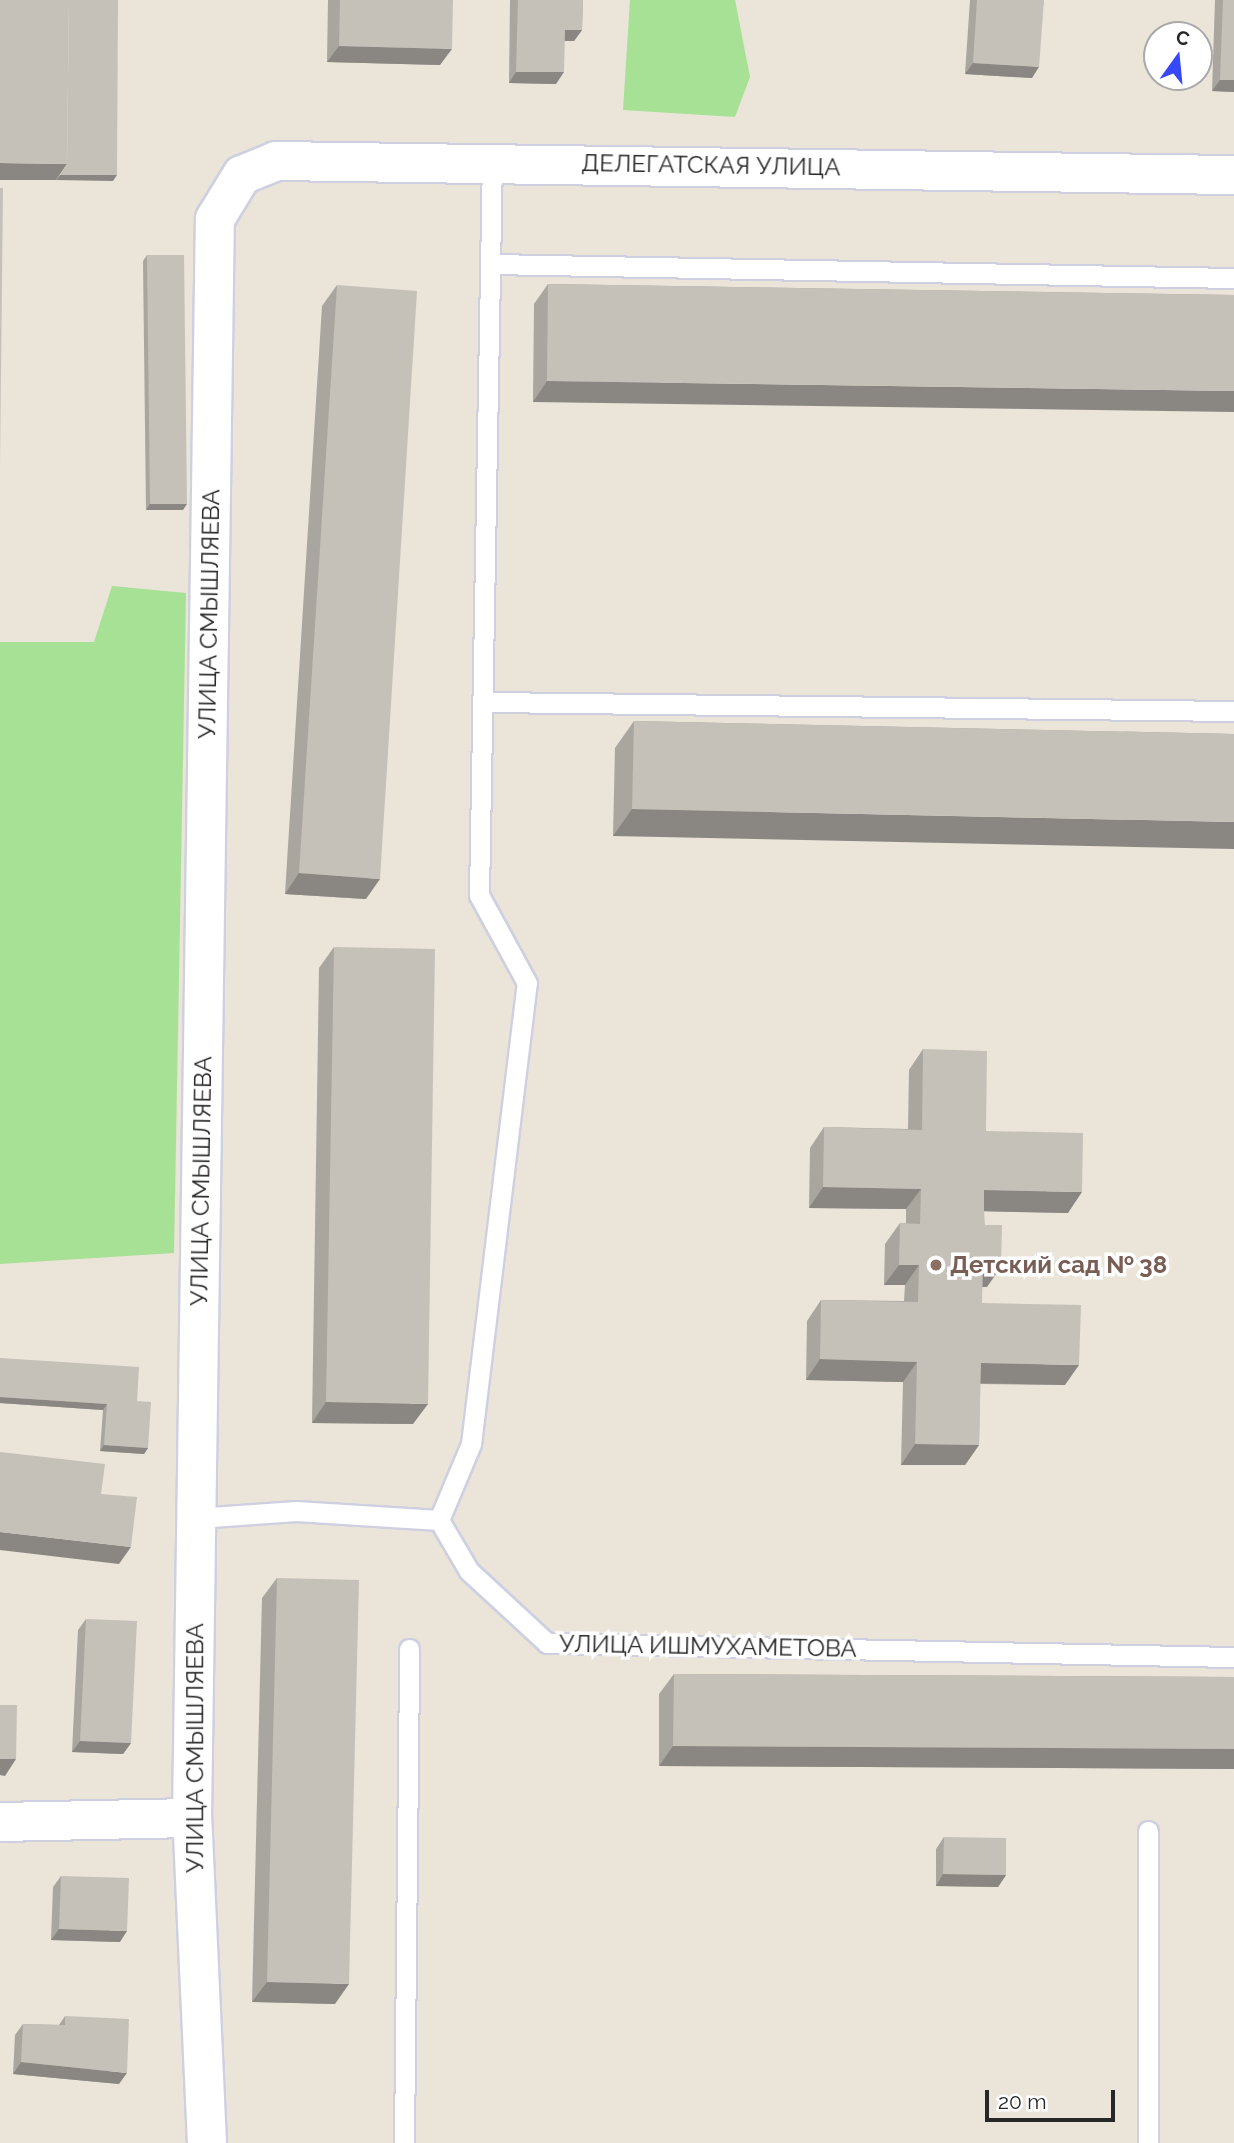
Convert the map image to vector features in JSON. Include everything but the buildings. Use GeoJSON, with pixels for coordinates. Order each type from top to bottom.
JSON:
{"type":"FeatureCollection","features":[{"type":"Feature","properties":{"kind":"street","name":"ДЕЛЕГАТСКАЯ УЛИЦА"},"geometry":{"type":"LineString","coordinates":[[215,219],[242,175],[276,162],[492,162],[1234,175]]}},
{"type":"Feature","properties":{"kind":"street","name":"УЛИЦА СМЫШЛЯЕВА"},"geometry":{"type":"LineString","coordinates":[[207,2143],[192,1818],[215,219]]}},
{"type":"Feature","properties":{"kind":"street"},"geometry":{"type":"LineString","coordinates":[[0,1822],[192,1818]]}},
{"type":"Feature","properties":{"kind":"lane"},"geometry":{"type":"LineString","coordinates":[[197,1518],[296,1511],[439,1520],[471,1444],[527,983],[479,895],[487,702],[492,162]]}},
{"type":"Feature","properties":{"kind":"lane"},"geometry":{"type":"LineString","coordinates":[[491,264],[1234,278]]}},
{"type":"Feature","properties":{"kind":"lane"},"geometry":{"type":"LineString","coordinates":[[487,702],[1234,711]]}},
{"type":"Feature","properties":{"kind":"lane","name":"УЛИЦА ИШМУХАМЕТОВА"},"geometry":{"type":"LineString","coordinates":[[439,1520],[469,1571],[547,1643],[1234,1657]]}},
{"type":"Feature","properties":{"kind":"lane"},"geometry":{"type":"LineString","coordinates":[[404,2143],[409,1649]]}},
{"type":"Feature","properties":{"kind":"lane"},"geometry":{"type":"LineString","coordinates":[[1148,2143],[1149,1830]]}},
{"type":"Feature","properties":{"kind":"green space"},"geometry":{"type":"Polygon","coordinates":[[[630,0],[735,0],[750,77],[735,117],[623,110],[630,0]]]}},
{"type":"Feature","properties":{"kind":"green space"},"geometry":{"type":"Polygon","coordinates":[[[112,586],[186,593],[174,1253],[0,1264],[0,642],[94,642],[112,586]]]}},
{"type":"Feature","properties":{"kind":"place","name":"Детский сад № 38"},"geometry":{"type":"Point","coordinates":[936,1265]}}]}
